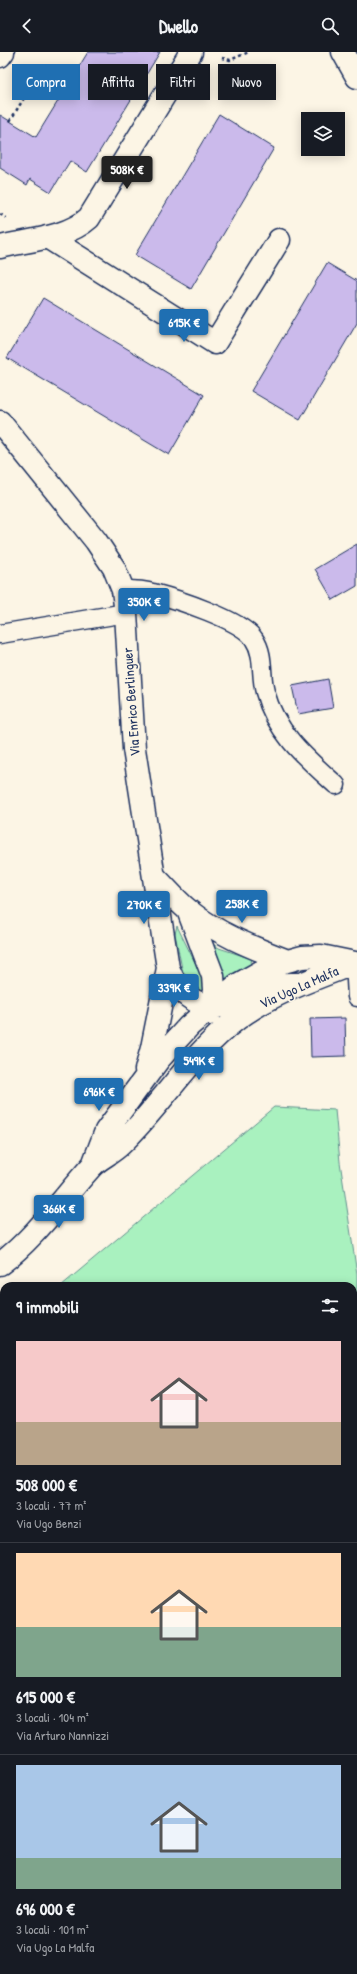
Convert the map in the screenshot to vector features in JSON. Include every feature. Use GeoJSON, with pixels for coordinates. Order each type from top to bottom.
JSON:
{"type":"FeatureCollection","features":[{"type":"Feature","properties":{"kind":"street"},"geometry":{"type":"LineString","coordinates":[[0,56],[2,52]]}},
{"type":"Feature","properties":{"kind":"street"},"geometry":{"type":"LineString","coordinates":[[0,247],[47,237],[79,226],[89,218],[191,52]]}},
{"type":"Feature","properties":{"kind":"street"},"geometry":{"type":"LineString","coordinates":[[343,52],[357,77]]}},
{"type":"Feature","properties":{"kind":"street"},"geometry":{"type":"LineString","coordinates":[[47,237],[215,342],[279,240]]}},
{"type":"Feature","properties":{"kind":"street","name":"Via Enrico Berlinguer"},"geometry":{"type":"LineString","coordinates":[[0,422],[96,540],[114,568],[123,590],[126,613],[134,749],[141,803],[155,878],[168,968],[176,985],[195,1002],[212,1005],[234,1004],[270,986],[301,984]]}},
{"type":"Feature","properties":{"kind":"street"},"geometry":{"type":"LineString","coordinates":[[155,878],[188,910],[238,941],[285,960]]}},
{"type":"Feature","properties":{"kind":"street"},"geometry":{"type":"LineString","coordinates":[[159,1101],[159,1087],[164,1073],[202,1030],[210,1016],[212,1005],[214,990],[213,976],[188,910]]}},
{"type":"Feature","properties":{"kind":"street","name":"Via Ugo La Malfa"},"geometry":{"type":"LineString","coordinates":[[93,1165],[106,1131],[143,1080],[169,1047],[212,1005],[246,980],[272,965],[285,960],[321,956],[356,963]]}},
{"type":"Feature","properties":{"kind":"street","name":"Via Ugo La Malfa"},"geometry":{"type":"LineString","coordinates":[[0,1264],[24,1243],[93,1165],[120,1146],[204,1050],[233,1023],[271,998],[301,984],[356,963]]}},
{"type":"Feature","properties":{"kind":"street","name":"Via Enrico Berlinguer"},"geometry":{"type":"LineString","coordinates":[[143,1080],[152,1048],[168,968]]}},
{"type":"Feature","properties":{"kind":"lane"},"geometry":{"type":"LineString","coordinates":[[123,590],[153,592],[219,616],[249,634],[254,639],[260,652],[265,693],[284,734],[299,752],[336,785]]}},
{"type":"Feature","properties":{"kind":"lane"},"geometry":{"type":"LineString","coordinates":[[0,634],[126,613]]}},
{"type":"Feature","properties":{"kind":"lane"},"geometry":{"type":"LineString","coordinates":[[356,963],[357,997]]}},
{"type":"Feature","properties":{"kind":"path"},"geometry":{"type":"LineString","coordinates":[[222,58],[230,60],[249,52]]}},
{"type":"Feature","properties":{"kind":"path"},"geometry":{"type":"LineString","coordinates":[[10,121],[23,100]]}},
{"type":"Feature","properties":{"kind":"green space"},"geometry":{"type":"Polygon","coordinates":[[[177,926],[202,977],[204,997],[184,978],[175,934],[177,926]]]}},
{"type":"Feature","properties":{"kind":"green space"},"geometry":{"type":"Polygon","coordinates":[[[208,941],[219,948],[252,959],[250,965],[226,982],[208,941]]]}},
{"type":"Feature","properties":{"kind":"green space"},"geometry":{"type":"Polygon","coordinates":[[[274,1107],[335,1110],[340,1162],[357,1282],[66,1282],[274,1107]]]}},
{"type":"Feature","properties":{"kind":"building"},"geometry":{"type":"Polygon","coordinates":[[[88,52],[160,52],[148,72],[148,64],[88,64],[88,100],[131,100],[87,172],[70,161],[51,192],[30,179],[27,185],[0,168],[0,115],[36,137],[59,100],[80,100],[80,65],[88,52]]]}},
{"type":"Feature","properties":{"kind":"building"},"geometry":{"type":"Polygon","coordinates":[[[219,114],[274,148],[191,289],[135,255],[219,114]]]}},
{"type":"Feature","properties":{"kind":"building"},"geometry":{"type":"Polygon","coordinates":[[[327,263],[357,281],[357,323],[300,420],[251,391],[327,263]]]}},
{"type":"Feature","properties":{"kind":"building"},"geometry":{"type":"Polygon","coordinates":[[[43,298],[204,395],[169,455],[7,358],[43,298]]]}},
{"type":"Feature","properties":{"kind":"building"},"geometry":{"type":"Polygon","coordinates":[[[357,544],[357,586],[333,600],[315,569],[357,544]]]}},
{"type":"Feature","properties":{"kind":"building"},"geometry":{"type":"Polygon","coordinates":[[[328,679],[333,708],[298,714],[292,686],[328,679]]]}},
{"type":"Feature","properties":{"kind":"building"},"geometry":{"type":"Polygon","coordinates":[[[345,1018],[346,1056],[311,1057],[310,1019],[345,1018]]]}}]}
